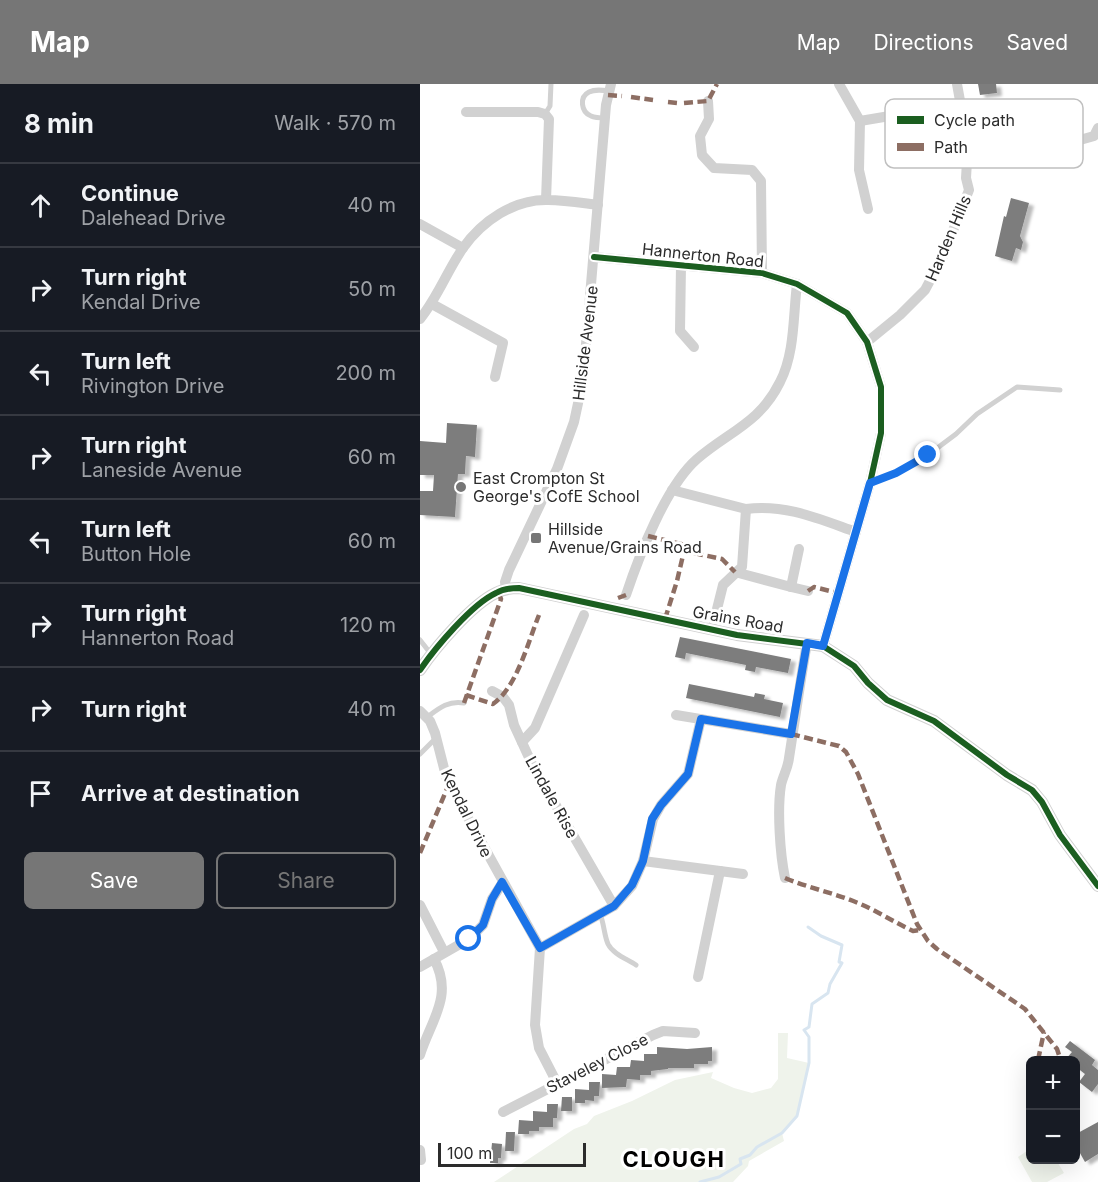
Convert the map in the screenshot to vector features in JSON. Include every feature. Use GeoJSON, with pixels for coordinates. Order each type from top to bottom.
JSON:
{"type":"FeatureCollection","features":[{"type":"Feature","properties":{"kind":"street"},"geometry":{"type":"LineString","coordinates":[[839,84],[860,121],[860,170],[868,209]]}},
{"type":"Feature","properties":{"kind":"street","name":"Harden Hills"},"geometry":{"type":"LineString","coordinates":[[957,84],[960,99]]}},
{"type":"Feature","properties":{"kind":"street","name":"Hillside Avenue"},"geometry":{"type":"LineString","coordinates":[[506,588],[506,577],[557,469],[574,422],[583,381],[610,88]]}},
{"type":"Feature","properties":{"kind":"street"},"geometry":{"type":"LineString","coordinates":[[708,101],[709,119],[700,136],[702,155],[714,168],[752,170],[761,182],[762,273]]}},
{"type":"Feature","properties":{"kind":"street"},"geometry":{"type":"LineString","coordinates":[[466,112],[481,118],[538,112],[546,114],[549,119],[546,200]]}},
{"type":"Feature","properties":{"kind":"street"},"geometry":{"type":"LineString","coordinates":[[860,121],[885,117]]}},
{"type":"Feature","properties":{"kind":"street"},"geometry":{"type":"LineString","coordinates":[[1083,139],[1094,136],[1098,128]]}},
{"type":"Feature","properties":{"kind":"street","name":"Harden Hills"},"geometry":{"type":"LineString","coordinates":[[867,342],[900,315],[925,290],[939,264],[969,190],[967,168]]}},
{"type":"Feature","properties":{"kind":"street"},"geometry":{"type":"LineString","coordinates":[[420,319],[432,304],[463,248],[495,215],[520,205],[546,200],[598,205]]}},
{"type":"Feature","properties":{"kind":"street"},"geometry":{"type":"LineString","coordinates":[[420,224],[463,248]]}},
{"type":"Feature","properties":{"kind":"street","name":"Hannerton Road"},"geometry":{"type":"LineString","coordinates":[[594,257],[762,273],[798,284],[847,313],[867,342],[881,387],[881,433],[870,483],[823,646]]}},
{"type":"Feature","properties":{"kind":"street"},"geometry":{"type":"LineString","coordinates":[[681,265],[680,331],[694,347]]}},
{"type":"Feature","properties":{"kind":"street"},"geometry":{"type":"LineString","coordinates":[[626,595],[640,551],[672,490],[696,459],[755,418],[780,383],[789,357],[798,284]]}},
{"type":"Feature","properties":{"kind":"street"},"geometry":{"type":"LineString","coordinates":[[432,304],[503,344],[495,377]]}},
{"type":"Feature","properties":{"kind":"street"},"geometry":{"type":"LineString","coordinates":[[672,490],[746,509],[758,507],[792,510],[856,532]]}},
{"type":"Feature","properties":{"kind":"street"},"geometry":{"type":"LineString","coordinates":[[714,621],[723,585],[742,567],[746,509]]}},
{"type":"Feature","properties":{"kind":"street"},"geometry":{"type":"LineString","coordinates":[[791,586],[799,549]]}},
{"type":"Feature","properties":{"kind":"street"},"geometry":{"type":"LineString","coordinates":[[735,572],[808,591]]}},
{"type":"Feature","properties":{"kind":"street"},"geometry":{"type":"LineString","coordinates":[[420,670],[426,656],[485,599],[506,588]]}},
{"type":"Feature","properties":{"kind":"street","name":"Grains Road"},"geometry":{"type":"LineString","coordinates":[[506,588],[536,590],[737,635],[823,646],[854,666],[887,700],[934,721],[1007,775],[1032,790],[1042,802],[1066,844],[1098,886]]}},
{"type":"Feature","properties":{"kind":"street"},"geometry":{"type":"LineString","coordinates":[[522,742],[535,729],[584,615]]}},
{"type":"Feature","properties":{"kind":"street"},"geometry":{"type":"LineString","coordinates":[[785,878],[782,866],[780,806],[807,643]]}},
{"type":"Feature","properties":{"kind":"street","name":"Lindale Rise"},"geometry":{"type":"LineString","coordinates":[[492,691],[503,697],[509,705],[532,764],[614,906]]}},
{"type":"Feature","properties":{"kind":"street","name":"Kendal Drive"},"geometry":{"type":"LineString","coordinates":[[423,714],[436,738],[447,780],[540,948]]}},
{"type":"Feature","properties":{"kind":"street"},"geometry":{"type":"LineString","coordinates":[[676,715],[791,734]]}},
{"type":"Feature","properties":{"kind":"street"},"geometry":{"type":"LineString","coordinates":[[557,1083],[539,1048],[535,1025],[540,948],[614,906],[632,885],[643,861],[652,819],[688,774],[701,719]]}},
{"type":"Feature","properties":{"kind":"street"},"geometry":{"type":"LineString","coordinates":[[643,861],[743,874]]}},
{"type":"Feature","properties":{"kind":"street"},"geometry":{"type":"LineString","coordinates":[[698,977],[720,871]]}},
{"type":"Feature","properties":{"kind":"street"},"geometry":{"type":"LineString","coordinates":[[421,965],[469,939],[483,925],[492,899],[502,882]]}},
{"type":"Feature","properties":{"kind":"street"},"geometry":{"type":"LineString","coordinates":[[420,905],[444,952]]}},
{"type":"Feature","properties":{"kind":"street"},"geometry":{"type":"LineString","coordinates":[[420,1055],[439,1009],[443,986],[441,972],[434,959]]}},
{"type":"Feature","properties":{"kind":"street","name":"Staveley Close"},"geometry":{"type":"LineString","coordinates":[[503,1112],[658,1033],[695,1033]]}},
{"type":"Feature","properties":{"kind":"lane"},"geometry":{"type":"LineString","coordinates":[[546,114],[550,106],[551,84]]}},
{"type":"Feature","properties":{"kind":"lane"},"geometry":{"type":"LineString","coordinates":[[606,118],[590,116],[582,107],[582,102],[588,92],[610,88]]}},
{"type":"Feature","properties":{"kind":"lane"},"geometry":{"type":"LineString","coordinates":[[870,483],[896,473],[928,455],[956,434],[977,414],[1017,387],[1060,390]]}},
{"type":"Feature","properties":{"kind":"lane"},"geometry":{"type":"LineString","coordinates":[[420,640],[426,656]]}},
{"type":"Feature","properties":{"kind":"lane"},"geometry":{"type":"LineString","coordinates":[[423,714],[452,702],[464,703]]}},
{"type":"Feature","properties":{"kind":"lane"},"geometry":{"type":"LineString","coordinates":[[420,754],[436,738]]}},
{"type":"Feature","properties":{"kind":"lane"},"geometry":{"type":"LineString","coordinates":[[600,914],[608,943],[613,951],[636,965]]}},
{"type":"Feature","properties":{"kind":"shaded area"},"geometry":{"type":"Polygon","coordinates":[[[778,1033],[788,1033],[787,1058],[809,1063],[797,1116],[782,1133],[784,1141],[749,1161],[748,1166],[733,1182],[494,1182],[574,1129],[587,1124],[594,1116],[675,1080],[713,1072],[711,1078],[752,1093],[771,1088],[778,1079],[778,1033]]]}},
{"type":"Feature","properties":{"kind":"shaded area"},"geometry":{"type":"Polygon","coordinates":[[[1026,1152],[1026,1164],[1058,1164],[1064,1173],[1047,1182],[1032,1182],[1018,1157],[1026,1152]]]}},
{"type":"Feature","properties":{"kind":"building"},"geometry":{"type":"Polygon","coordinates":[[[978,84],[996,84],[997,93],[980,95],[978,84]]]}},
{"type":"Feature","properties":{"kind":"building"},"geometry":{"type":"Polygon","coordinates":[[[1011,198],[1029,203],[1020,236],[1023,242],[1021,250],[1016,248],[1012,261],[995,256],[1004,216],[1006,217],[1011,198]]]}},
{"type":"Feature","properties":{"kind":"building"},"geometry":{"type":"Polygon","coordinates":[[[447,423],[477,425],[475,457],[466,456],[465,474],[458,474],[455,517],[420,515],[420,491],[433,491],[434,475],[420,475],[420,441],[446,443],[447,423]]]}},
{"type":"Feature","properties":{"kind":"building"},"geometry":{"type":"Polygon","coordinates":[[[680,637],[791,659],[788,673],[756,667],[755,672],[745,670],[746,665],[686,653],[685,659],[675,657],[680,637]]]}},
{"type":"Feature","properties":{"kind":"building"},"geometry":{"type":"Polygon","coordinates":[[[689,684],[754,697],[755,693],[765,695],[764,699],[783,703],[780,717],[686,698],[689,684]]]}},
{"type":"Feature","properties":{"kind":"building"},"geometry":{"type":"Polygon","coordinates":[[[1070,1041],[1095,1060],[1092,1065],[1098,1070],[1098,1084],[1092,1092],[1080,1083],[1085,1074],[1080,1070],[1080,1056],[1068,1056],[1072,1052],[1065,1047],[1070,1041]]]}},
{"type":"Feature","properties":{"kind":"building"},"geometry":{"type":"Polygon","coordinates":[[[657,1047],[687,1049],[712,1047],[712,1061],[708,1061],[708,1064],[694,1064],[694,1068],[668,1068],[651,1071],[651,1075],[640,1075],[640,1080],[627,1079],[626,1087],[602,1088],[602,1074],[616,1075],[617,1067],[630,1067],[631,1060],[644,1061],[644,1054],[657,1054],[657,1047]]]}},
{"type":"Feature","properties":{"kind":"building"},"geometry":{"type":"Polygon","coordinates":[[[589,1082],[600,1082],[599,1096],[594,1096],[594,1101],[585,1100],[585,1103],[575,1103],[575,1089],[589,1090],[589,1082]]]}},
{"type":"Feature","properties":{"kind":"building"},"geometry":{"type":"Polygon","coordinates":[[[562,1097],[572,1097],[572,1111],[561,1111],[562,1097]]]}},
{"type":"Feature","properties":{"kind":"building"},"geometry":{"type":"Polygon","coordinates":[[[547,1104],[558,1104],[557,1118],[553,1118],[553,1127],[539,1127],[539,1131],[518,1134],[519,1120],[533,1121],[533,1111],[547,1112],[547,1104]]]}},
{"type":"Feature","properties":{"kind":"building"},"geometry":{"type":"Polygon","coordinates":[[[1098,1122],[1098,1154],[1085,1162],[1080,1153],[1080,1132],[1098,1122]]]}},
{"type":"Feature","properties":{"kind":"building"},"geometry":{"type":"Polygon","coordinates":[[[506,1132],[515,1132],[514,1151],[505,1151],[506,1132]]]}},
{"type":"Feature","properties":{"kind":"building"},"geometry":{"type":"Polygon","coordinates":[[[492,1143],[502,1144],[501,1158],[498,1158],[498,1163],[490,1163],[492,1143]]]}},
{"type":"Feature","properties":{"kind":"waterway"},"geometry":{"type":"LineString","coordinates":[[700,1182],[719,1177],[741,1164],[740,1159],[750,1155],[757,1147],[782,1133],[797,1116],[809,1063],[809,1037],[804,1030],[809,1027],[812,1004],[828,993],[830,984],[842,963],[839,962],[842,945],[821,936],[808,927]]}},
{"type":"Feature","properties":{"kind":"marked path"},"geometry":{"type":"LineString","coordinates":[[684,103],[708,101],[717,84]]}},
{"type":"Feature","properties":{"kind":"marked path"},"geometry":{"type":"LineString","coordinates":[[608,95],[622,96]]}},
{"type":"Feature","properties":{"kind":"marked path"},"geometry":{"type":"LineString","coordinates":[[631,97],[653,100]]}},
{"type":"Feature","properties":{"kind":"marked path"},"geometry":{"type":"LineString","coordinates":[[668,102],[678,103]]}},
{"type":"Feature","properties":{"kind":"marked path"},"geometry":{"type":"LineString","coordinates":[[648,536],[685,545],[684,551]]}},
{"type":"Feature","properties":{"kind":"marked path"},"geometry":{"type":"LineString","coordinates":[[665,619],[684,551],[722,559],[735,572]]}},
{"type":"Feature","properties":{"kind":"marked path"},"geometry":{"type":"LineString","coordinates":[[808,591],[814,587],[838,593]]}},
{"type":"Feature","properties":{"kind":"marked path"},"geometry":{"type":"LineString","coordinates":[[464,703],[501,599],[498,592]]}},
{"type":"Feature","properties":{"kind":"marked path"},"geometry":{"type":"LineString","coordinates":[[618,598],[626,595]]}},
{"type":"Feature","properties":{"kind":"marked path"},"geometry":{"type":"LineString","coordinates":[[466,695],[493,704],[501,696],[509,687],[521,663],[539,615]]}},
{"type":"Feature","properties":{"kind":"marked path"},"geometry":{"type":"LineString","coordinates":[[791,734],[839,746],[846,752],[858,774],[917,924],[928,941],[1025,1009],[1057,1049],[1059,1056]]}},
{"type":"Feature","properties":{"kind":"marked path"},"geometry":{"type":"LineString","coordinates":[[420,853],[449,784]]}},
{"type":"Feature","properties":{"kind":"marked path"},"geometry":{"type":"LineString","coordinates":[[785,878],[858,903],[913,931],[920,930]]}},
{"type":"Feature","properties":{"kind":"marked path"},"geometry":{"type":"LineString","coordinates":[[1039,1056],[1044,1032]]}},
{"type":"Feature","properties":{"kind":"cycle path"},"geometry":{"type":"LineString","coordinates":[[594,257],[762,273],[797,284],[847,313],[867,342],[881,387],[881,433],[870,483],[823,646]]}},
{"type":"Feature","properties":{"kind":"cycle path"},"geometry":{"type":"LineString","coordinates":[[420,670],[465,616],[486,599],[513,588],[737,635],[823,646],[854,666],[887,700],[934,721],[1007,775],[1032,790],[1042,802],[1060,835],[1098,886]]}},
{"type":"Feature","properties":{"kind":"place","name":"East Crompton St George's CofE School"},"geometry":{"type":"Point","coordinates":[461,487]}},
{"type":"Feature","properties":{"kind":"place","name":"Hillside Avenue/Grains Road"},"geometry":{"type":"Point","coordinates":[536,538]}},
{"type":"Feature","properties":{"kind":"district","name":"CLOUGH"},"geometry":{"type":"Point","coordinates":[674,1159]}},
{"type":"Feature","properties":{"kind":"route"},"geometry":{"type":"LineString","coordinates":[[469,939],[483,925],[492,899],[502,882],[540,948],[614,906],[632,885],[643,861],[652,819],[688,774],[701,719],[791,734],[807,643],[823,646],[870,483],[896,473],[928,455]]}}]}
